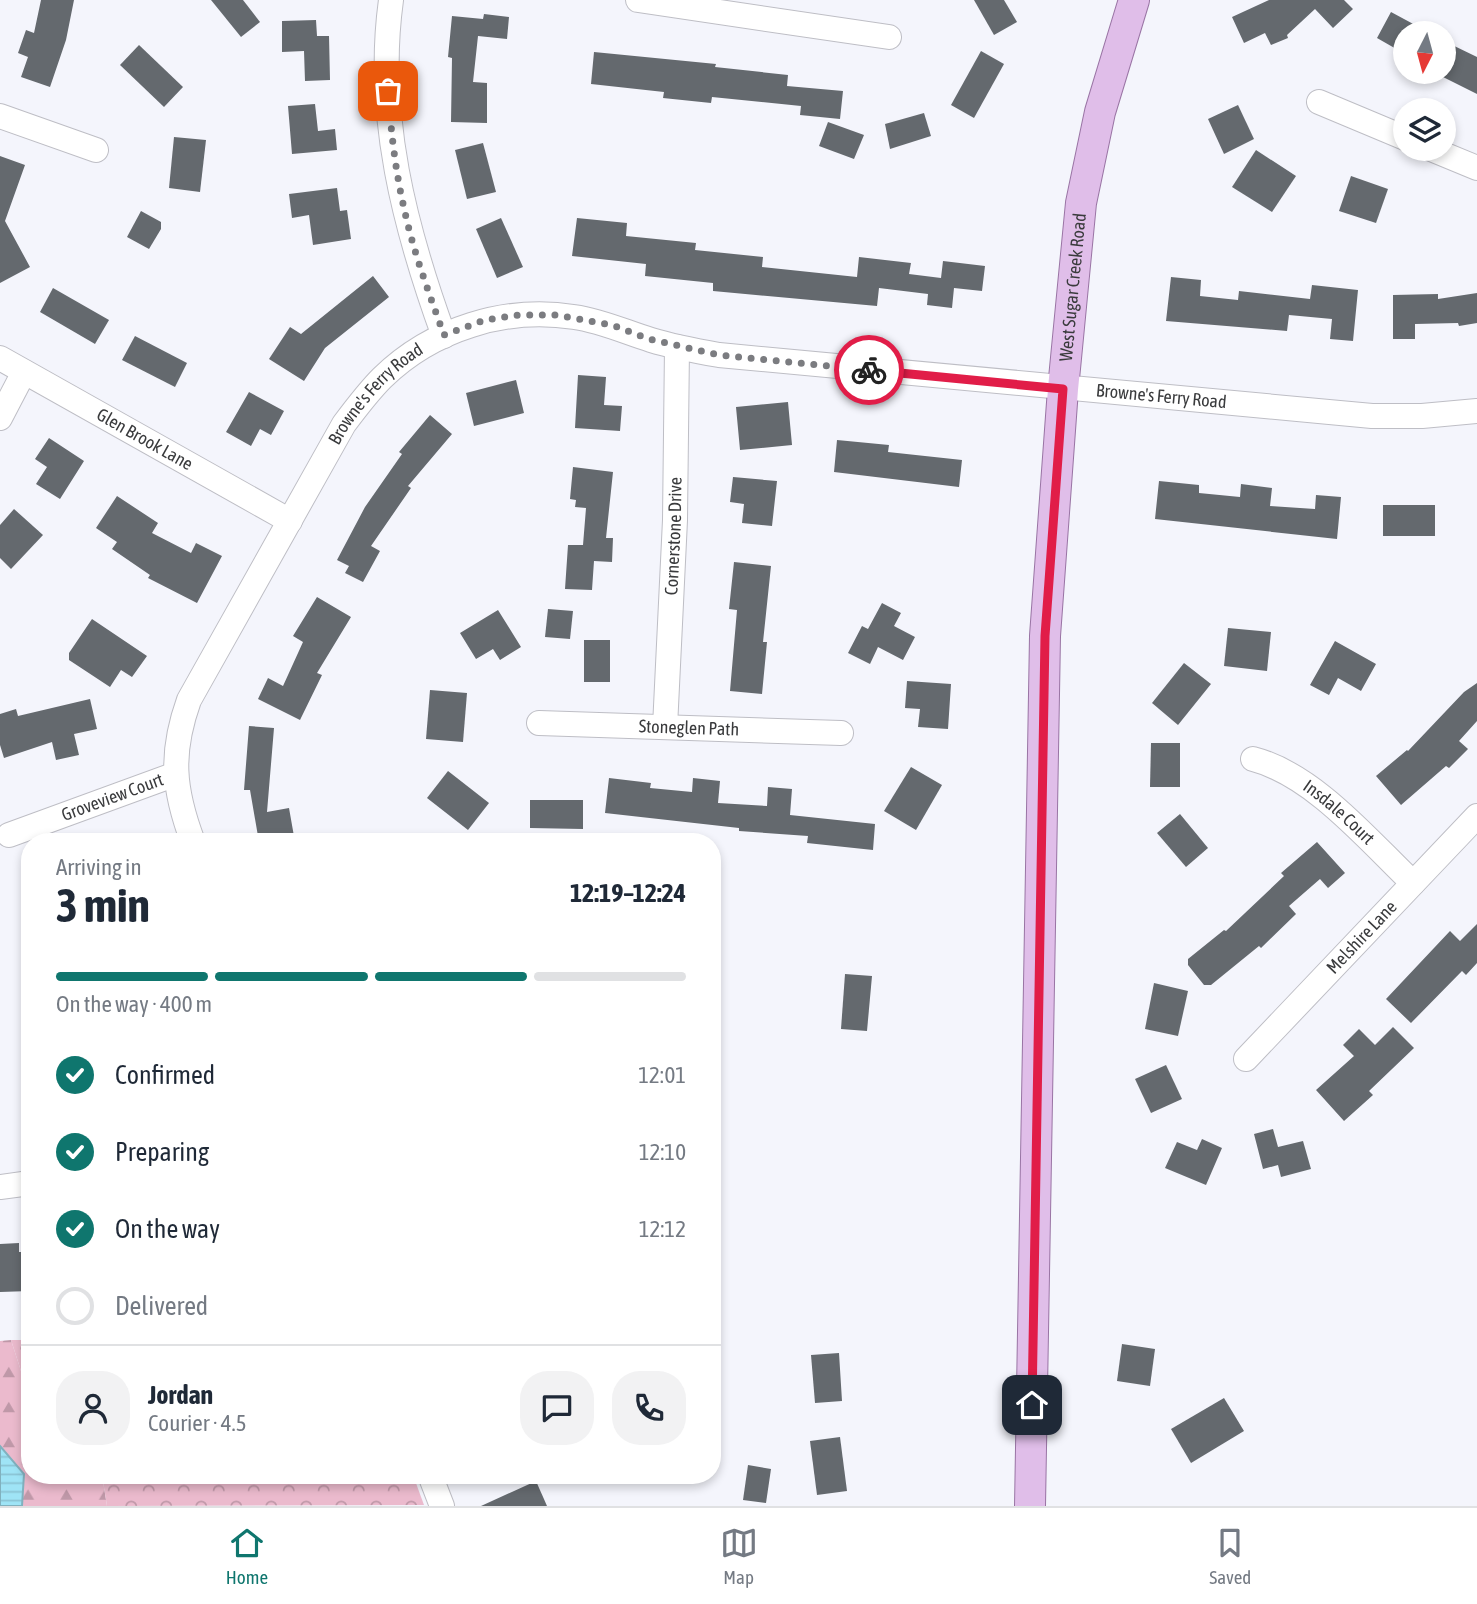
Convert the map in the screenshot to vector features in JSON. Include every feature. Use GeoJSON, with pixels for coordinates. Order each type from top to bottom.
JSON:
{"type":"FeatureCollection","features":[{"type":"Feature","properties":{"kind":"main road","name":"West Sugar Creek Road"},"geometry":{"type":"LineString","coordinates":[[1030,1506],[1045,636],[1077,239],[1100,112],[1134,0]]}},
{"type":"Feature","properties":{"kind":"street"},"geometry":{"type":"LineString","coordinates":[[391,0],[387,63],[393,144],[404,208],[421,271],[444,335]]}},
{"type":"Feature","properties":{"kind":"street"},"geometry":{"type":"LineString","coordinates":[[638,0],[889,37]]}},
{"type":"Feature","properties":{"kind":"street"},"geometry":{"type":"LineString","coordinates":[[1319,102],[1393,133]]}},
{"type":"Feature","properties":{"kind":"street"},"geometry":{"type":"LineString","coordinates":[[0,116],[96,150]]}},
{"type":"Feature","properties":{"kind":"street"},"geometry":{"type":"LineString","coordinates":[[1456,159],[1477,168]]}},
{"type":"Feature","properties":{"kind":"street","name":"Browne's Ferry Road"},"geometry":{"type":"LineString","coordinates":[[190,833],[182,813],[176,774],[179,727],[189,700],[344,424],[369,392],[398,364],[444,335],[485,320],[518,315],[556,315],[612,325],[677,347],[719,355],[1063,389],[1372,416],[1422,416],[1477,411]]}},
{"type":"Feature","properties":{"kind":"street","name":"Cornerstone Drive"},"geometry":{"type":"LineString","coordinates":[[665,727],[675,520],[677,347]]}},
{"type":"Feature","properties":{"kind":"street","name":"Glen Brook Lane"},"geometry":{"type":"LineString","coordinates":[[0,358],[290,521]]}},
{"type":"Feature","properties":{"kind":"street"},"geometry":{"type":"LineString","coordinates":[[0,418],[24,372]]}},
{"type":"Feature","properties":{"kind":"street","name":"Stoneglen Path"},"geometry":{"type":"LineString","coordinates":[[538,723],[841,733]]}},
{"type":"Feature","properties":{"kind":"street","name":"Insdale Court"},"geometry":{"type":"LineString","coordinates":[[1253,759],[1292,774],[1315,790],[1413,883]]}},
{"type":"Feature","properties":{"kind":"street","name":"Groveview Court"},"geometry":{"type":"LineString","coordinates":[[9,835],[176,774]]}},
{"type":"Feature","properties":{"kind":"street","name":"Melshire Lane"},"geometry":{"type":"LineString","coordinates":[[1246,1059],[1477,816]]}},
{"type":"Feature","properties":{"kind":"street"},"geometry":{"type":"LineString","coordinates":[[0,1186],[21,1184]]}},
{"type":"Feature","properties":{"kind":"street"},"geometry":{"type":"LineString","coordinates":[[433,1484],[442,1506]]}},
{"type":"Feature","properties":{"kind":"green space"},"geometry":{"type":"Polygon","coordinates":[[[11,1340],[21,1371],[21,1484],[103,1484],[107,1506],[0,1506],[0,1341],[11,1340]]]}},
{"type":"Feature","properties":{"kind":"green space"},"geometry":{"type":"Polygon","coordinates":[[[11,1340],[21,1340],[21,1371],[11,1340]]]}},
{"type":"Feature","properties":{"kind":"green space"},"geometry":{"type":"Polygon","coordinates":[[[103,1484],[416,1484],[424,1505],[107,1506],[103,1484]]]}},
{"type":"Feature","properties":{"kind":"water"},"geometry":{"type":"Polygon","coordinates":[[[0,1446],[21,1470],[21,1484],[23,1484],[22,1506],[0,1506],[0,1446]]]}},
{"type":"Feature","properties":{"kind":"building"},"geometry":{"type":"Polygon","coordinates":[[[41,0],[74,0],[66,40],[50,87],[21,77],[28,57],[18,53],[26,30],[34,33],[41,0]]]}},
{"type":"Feature","properties":{"kind":"building"},"geometry":{"type":"Polygon","coordinates":[[[211,0],[243,0],[260,22],[241,37],[211,0]]]}},
{"type":"Feature","properties":{"kind":"building"},"geometry":{"type":"Polygon","coordinates":[[[974,0],[1004,0],[1017,22],[994,35],[974,0]]]}},
{"type":"Feature","properties":{"kind":"building"},"geometry":{"type":"Polygon","coordinates":[[[1269,0],[1344,0],[1353,9],[1333,28],[1315,9],[1287,35],[1288,38],[1271,45],[1265,33],[1244,43],[1232,17],[1269,0]]]}},
{"type":"Feature","properties":{"kind":"building"},"geometry":{"type":"Polygon","coordinates":[[[1391,12],[1408,21],[1393,21],[1393,47],[1377,38],[1391,12]]]}},
{"type":"Feature","properties":{"kind":"building"},"geometry":{"type":"Polygon","coordinates":[[[484,14],[509,17],[507,39],[478,36],[473,82],[487,83],[487,123],[451,122],[452,58],[448,57],[452,16],[483,19],[484,14]]]}},
{"type":"Feature","properties":{"kind":"building"},"geometry":{"type":"Polygon","coordinates":[[[316,20],[317,36],[329,36],[330,80],[305,81],[304,51],[282,52],[282,21],[316,20]]]}},
{"type":"Feature","properties":{"kind":"building"},"geometry":{"type":"Polygon","coordinates":[[[139,45],[183,87],[164,107],[120,65],[139,45]]]}},
{"type":"Feature","properties":{"kind":"building"},"geometry":{"type":"Polygon","coordinates":[[[1456,47],[1477,57],[1477,94],[1456,84],[1456,47]]]}},
{"type":"Feature","properties":{"kind":"building"},"geometry":{"type":"Polygon","coordinates":[[[981,51],[1004,64],[974,118],[951,105],[981,51]]]}},
{"type":"Feature","properties":{"kind":"building"},"geometry":{"type":"Polygon","coordinates":[[[594,52],[716,64],[715,67],[788,75],[787,86],[843,91],[840,119],[800,115],[801,106],[712,97],[711,103],[663,98],[664,92],[591,84],[594,52]]]}},
{"type":"Feature","properties":{"kind":"building"},"geometry":{"type":"Polygon","coordinates":[[[315,104],[318,131],[335,129],[337,150],[292,154],[288,106],[315,104]]]}},
{"type":"Feature","properties":{"kind":"building"},"geometry":{"type":"Polygon","coordinates":[[[1238,105],[1254,139],[1224,154],[1208,119],[1238,105]]]}},
{"type":"Feature","properties":{"kind":"building"},"geometry":{"type":"Polygon","coordinates":[[[924,113],[931,136],[890,149],[885,124],[924,113]]]}},
{"type":"Feature","properties":{"kind":"building"},"geometry":{"type":"Polygon","coordinates":[[[828,122],[864,135],[854,159],[819,146],[828,122]]]}},
{"type":"Feature","properties":{"kind":"building"},"geometry":{"type":"Polygon","coordinates":[[[174,137],[206,140],[200,192],[169,188],[174,137]]]}},
{"type":"Feature","properties":{"kind":"building"},"geometry":{"type":"Polygon","coordinates":[[[483,143],[496,192],[467,199],[455,150],[483,143]]]}},
{"type":"Feature","properties":{"kind":"building"},"geometry":{"type":"Polygon","coordinates":[[[1256,150],[1296,176],[1272,212],[1232,187],[1256,150]]]}},
{"type":"Feature","properties":{"kind":"building"},"geometry":{"type":"Polygon","coordinates":[[[0,156],[25,165],[5,221],[30,267],[0,283],[0,156]]]}},
{"type":"Feature","properties":{"kind":"building"},"geometry":{"type":"Polygon","coordinates":[[[1351,176],[1388,189],[1376,223],[1339,211],[1351,176]]]}},
{"type":"Feature","properties":{"kind":"building"},"geometry":{"type":"Polygon","coordinates":[[[337,188],[340,211],[347,210],[351,239],[313,245],[309,215],[292,218],[289,194],[337,188]]]}},
{"type":"Feature","properties":{"kind":"building"},"geometry":{"type":"Polygon","coordinates":[[[141,211],[161,222],[161,229],[149,249],[127,237],[141,211]]]}},
{"type":"Feature","properties":{"kind":"building"},"geometry":{"type":"Polygon","coordinates":[[[501,218],[523,267],[497,278],[476,229],[501,218]]]}},
{"type":"Feature","properties":{"kind":"building"},"geometry":{"type":"Polygon","coordinates":[[[577,218],[627,223],[626,236],[696,243],[695,250],[763,257],[762,267],[857,277],[859,257],[911,263],[909,274],[941,278],[943,261],[985,266],[982,291],[954,288],[952,308],[927,305],[928,294],[879,288],[877,306],[713,291],[713,283],[645,276],[646,264],[572,256],[577,218]]]}},
{"type":"Feature","properties":{"kind":"building"},"geometry":{"type":"Polygon","coordinates":[[[373,276],[389,297],[325,348],[304,381],[269,359],[290,327],[301,334],[373,276]]]}},
{"type":"Feature","properties":{"kind":"building"},"geometry":{"type":"Polygon","coordinates":[[[1171,277],[1201,280],[1200,296],[1238,300],[1239,291],[1310,299],[1312,285],[1358,290],[1353,341],[1330,339],[1332,319],[1289,315],[1287,331],[1166,321],[1171,277]]]}},
{"type":"Feature","properties":{"kind":"building"},"geometry":{"type":"Polygon","coordinates":[[[53,288],[109,320],[95,344],[40,312],[53,288]]]}},
{"type":"Feature","properties":{"kind":"building"},"geometry":{"type":"Polygon","coordinates":[[[1477,293],[1477,323],[1459,326],[1458,323],[1415,324],[1415,339],[1393,339],[1393,295],[1438,294],[1438,299],[1477,293]]]}},
{"type":"Feature","properties":{"kind":"building"},"geometry":{"type":"Polygon","coordinates":[[[135,336],[187,363],[175,387],[122,360],[135,336]]]}},
{"type":"Feature","properties":{"kind":"building"},"geometry":{"type":"Polygon","coordinates":[[[578,375],[606,377],[604,405],[622,406],[620,431],[575,428],[578,375]]]}},
{"type":"Feature","properties":{"kind":"building"},"geometry":{"type":"Polygon","coordinates":[[[516,380],[524,413],[474,426],[466,393],[516,380]]]}},
{"type":"Feature","properties":{"kind":"building"},"geometry":{"type":"Polygon","coordinates":[[[249,392],[284,411],[271,435],[260,429],[251,446],[226,432],[249,392]]]}},
{"type":"Feature","properties":{"kind":"building"},"geometry":{"type":"Polygon","coordinates":[[[788,402],[792,445],[740,450],[736,407],[788,402]]]}},
{"type":"Feature","properties":{"kind":"building"},"geometry":{"type":"Polygon","coordinates":[[[430,415],[452,434],[408,486],[411,488],[371,546],[380,551],[363,582],[345,573],[349,566],[337,560],[365,507],[402,454],[399,452],[430,415]]]}},
{"type":"Feature","properties":{"kind":"building"},"geometry":{"type":"Polygon","coordinates":[[[49,438],[84,461],[60,499],[36,484],[47,467],[35,459],[49,438]]]}},
{"type":"Feature","properties":{"kind":"building"},"geometry":{"type":"Polygon","coordinates":[[[837,440],[889,445],[888,452],[962,460],[959,487],[834,472],[837,440]]]}},
{"type":"Feature","properties":{"kind":"building"},"geometry":{"type":"Polygon","coordinates":[[[573,467],[613,472],[606,538],[613,538],[612,562],[594,561],[592,590],[565,589],[568,545],[583,545],[586,508],[575,507],[576,500],[570,499],[573,467]]]}},
{"type":"Feature","properties":{"kind":"building"},"geometry":{"type":"Polygon","coordinates":[[[733,477],[777,481],[772,526],[742,523],[744,504],[730,502],[733,477]]]}},
{"type":"Feature","properties":{"kind":"building"},"geometry":{"type":"Polygon","coordinates":[[[1159,481],[1199,485],[1199,493],[1240,497],[1241,484],[1272,488],[1270,506],[1315,509],[1316,495],[1341,497],[1337,539],[1155,519],[1159,481]]]}},
{"type":"Feature","properties":{"kind":"building"},"geometry":{"type":"Polygon","coordinates":[[[117,496],[158,523],[152,533],[191,553],[196,543],[222,556],[197,603],[148,578],[150,575],[112,549],[117,542],[96,528],[117,496]]]}},
{"type":"Feature","properties":{"kind":"building"},"geometry":{"type":"Polygon","coordinates":[[[1383,505],[1435,505],[1435,536],[1383,536],[1383,505]]]}},
{"type":"Feature","properties":{"kind":"building"},"geometry":{"type":"Polygon","coordinates":[[[14,509],[43,535],[11,569],[0,558],[0,525],[14,509]]]}},
{"type":"Feature","properties":{"kind":"building"},"geometry":{"type":"Polygon","coordinates":[[[734,562],[771,566],[763,642],[767,642],[762,694],[730,691],[737,610],[729,609],[734,562]]]}},
{"type":"Feature","properties":{"kind":"building"},"geometry":{"type":"Polygon","coordinates":[[[317,597],[351,617],[317,673],[322,675],[300,720],[258,699],[268,678],[283,686],[303,642],[293,636],[317,597]]]}},
{"type":"Feature","properties":{"kind":"building"},"geometry":{"type":"Polygon","coordinates":[[[882,603],[901,613],[894,626],[915,637],[903,660],[878,647],[870,664],[848,653],[862,626],[868,629],[882,603]]]}},
{"type":"Feature","properties":{"kind":"building"},"geometry":{"type":"Polygon","coordinates":[[[548,609],[573,611],[570,639],[545,637],[548,609]]]}},
{"type":"Feature","properties":{"kind":"building"},"geometry":{"type":"Polygon","coordinates":[[[498,610],[521,647],[500,660],[493,649],[476,659],[460,633],[498,610]]]}},
{"type":"Feature","properties":{"kind":"building"},"geometry":{"type":"Polygon","coordinates":[[[92,619],[147,656],[132,677],[121,670],[110,687],[69,660],[69,653],[92,619]]]}},
{"type":"Feature","properties":{"kind":"building"},"geometry":{"type":"Polygon","coordinates":[[[1228,628],[1271,632],[1267,671],[1224,666],[1228,628]]]}},
{"type":"Feature","properties":{"kind":"building"},"geometry":{"type":"Polygon","coordinates":[[[584,640],[610,640],[610,682],[584,682],[584,640]]]}},
{"type":"Feature","properties":{"kind":"building"},"geometry":{"type":"Polygon","coordinates":[[[1335,641],[1376,664],[1361,691],[1338,678],[1329,695],[1310,685],[1335,641]]]}},
{"type":"Feature","properties":{"kind":"building"},"geometry":{"type":"Polygon","coordinates":[[[1184,663],[1211,684],[1178,725],[1152,703],[1184,663]]]}},
{"type":"Feature","properties":{"kind":"building"},"geometry":{"type":"Polygon","coordinates":[[[907,681],[951,684],[948,729],[918,727],[920,709],[905,708],[907,681]]]}},
{"type":"Feature","properties":{"kind":"building"},"geometry":{"type":"Polygon","coordinates":[[[1477,683],[1477,721],[1459,741],[1468,749],[1449,768],[1446,766],[1401,805],[1376,776],[1408,751],[1464,692],[1477,683]]]}},
{"type":"Feature","properties":{"kind":"building"},"geometry":{"type":"Polygon","coordinates":[[[430,690],[467,693],[463,742],[426,739],[430,690]]]}},
{"type":"Feature","properties":{"kind":"building"},"geometry":{"type":"Polygon","coordinates":[[[90,699],[97,729],[74,734],[79,755],[56,760],[52,742],[4,758],[0,745],[0,714],[16,709],[18,716],[90,699]]]}},
{"type":"Feature","properties":{"kind":"building"},"geometry":{"type":"Polygon","coordinates":[[[249,726],[274,728],[267,812],[289,808],[293,833],[257,833],[250,790],[244,790],[249,726]]]}},
{"type":"Feature","properties":{"kind":"building"},"geometry":{"type":"Polygon","coordinates":[[[1151,743],[1180,743],[1180,787],[1150,787],[1151,743]]]}},
{"type":"Feature","properties":{"kind":"building"},"geometry":{"type":"Polygon","coordinates":[[[911,767],[942,785],[916,830],[884,811],[911,767]]]}},
{"type":"Feature","properties":{"kind":"building"},"geometry":{"type":"Polygon","coordinates":[[[448,771],[489,803],[468,830],[427,798],[448,771]]]}},
{"type":"Feature","properties":{"kind":"building"},"geometry":{"type":"Polygon","coordinates":[[[609,778],[651,783],[650,788],[692,792],[693,778],[720,781],[718,803],[767,806],[768,787],[792,789],[790,815],[875,824],[873,850],[807,843],[808,836],[739,831],[739,828],[605,813],[609,778]]]}},
{"type":"Feature","properties":{"kind":"building"},"geometry":{"type":"Polygon","coordinates":[[[530,800],[583,800],[583,829],[530,828],[530,800]]]}},
{"type":"Feature","properties":{"kind":"building"},"geometry":{"type":"Polygon","coordinates":[[[1180,814],[1208,848],[1186,867],[1157,833],[1180,814]]]}},
{"type":"Feature","properties":{"kind":"building"},"geometry":{"type":"Polygon","coordinates":[[[1317,842],[1345,873],[1328,888],[1320,879],[1289,906],[1296,914],[1261,948],[1259,946],[1211,985],[1204,985],[1188,965],[1188,959],[1226,931],[1284,876],[1281,873],[1317,842]]]}},
{"type":"Feature","properties":{"kind":"building"},"geometry":{"type":"Polygon","coordinates":[[[1477,924],[1477,963],[1466,975],[1462,971],[1411,1023],[1386,999],[1450,931],[1460,941],[1477,924]]]}},
{"type":"Feature","properties":{"kind":"building"},"geometry":{"type":"Polygon","coordinates":[[[845,974],[872,976],[867,1031],[841,1029],[845,974]]]}},
{"type":"Feature","properties":{"kind":"building"},"geometry":{"type":"Polygon","coordinates":[[[1154,983],[1188,991],[1178,1036],[1145,1029],[1154,983]]]}},
{"type":"Feature","properties":{"kind":"building"},"geometry":{"type":"Polygon","coordinates":[[[1393,1027],[1414,1048],[1369,1091],[1373,1095],[1344,1121],[1316,1090],[1354,1056],[1343,1045],[1359,1029],[1375,1045],[1393,1027]]]}},
{"type":"Feature","properties":{"kind":"building"},"geometry":{"type":"Polygon","coordinates":[[[1166,1065],[1182,1099],[1151,1113],[1135,1079],[1166,1065]]]}},
{"type":"Feature","properties":{"kind":"building"},"geometry":{"type":"Polygon","coordinates":[[[1273,1129],[1278,1147],[1303,1141],[1311,1169],[1281,1177],[1278,1165],[1263,1169],[1254,1134],[1273,1129]]]}},
{"type":"Feature","properties":{"kind":"building"},"geometry":{"type":"Polygon","coordinates":[[[1202,1139],[1222,1148],[1206,1185],[1165,1168],[1177,1142],[1197,1150],[1202,1139]]]}},
{"type":"Feature","properties":{"kind":"building"},"geometry":{"type":"Polygon","coordinates":[[[19,1243],[21,1291],[0,1292],[0,1244],[19,1243]]]}},
{"type":"Feature","properties":{"kind":"building"},"geometry":{"type":"Polygon","coordinates":[[[1122,1344],[1155,1349],[1150,1386],[1117,1381],[1122,1344]]]}},
{"type":"Feature","properties":{"kind":"building"},"geometry":{"type":"Polygon","coordinates":[[[839,1353],[842,1401],[815,1403],[811,1355],[839,1353]]]}},
{"type":"Feature","properties":{"kind":"building"},"geometry":{"type":"Polygon","coordinates":[[[1224,1398],[1244,1431],[1191,1463],[1171,1429],[1224,1398]]]}},
{"type":"Feature","properties":{"kind":"building"},"geometry":{"type":"Polygon","coordinates":[[[840,1437],[847,1491],[817,1495],[810,1441],[840,1437]]]}},
{"type":"Feature","properties":{"kind":"building"},"geometry":{"type":"Polygon","coordinates":[[[748,1465],[771,1469],[766,1503],[743,1500],[748,1465]]]}},
{"type":"Feature","properties":{"kind":"building"},"geometry":{"type":"Polygon","coordinates":[[[529,1484],[537,1484],[547,1506],[481,1506],[529,1484]]]}},
{"type":"Feature","properties":{"kind":"way so far"},"geometry":{"type":"LineString","coordinates":[[388,91],[393,144],[404,208],[421,271],[444,335],[485,320],[518,315],[556,315],[612,325],[677,347],[719,355],[869,370]]}},
{"type":"Feature","properties":{"kind":"route"},"geometry":{"type":"LineString","coordinates":[[869,370],[1063,389],[1045,636],[1032,1405]]}}]}
